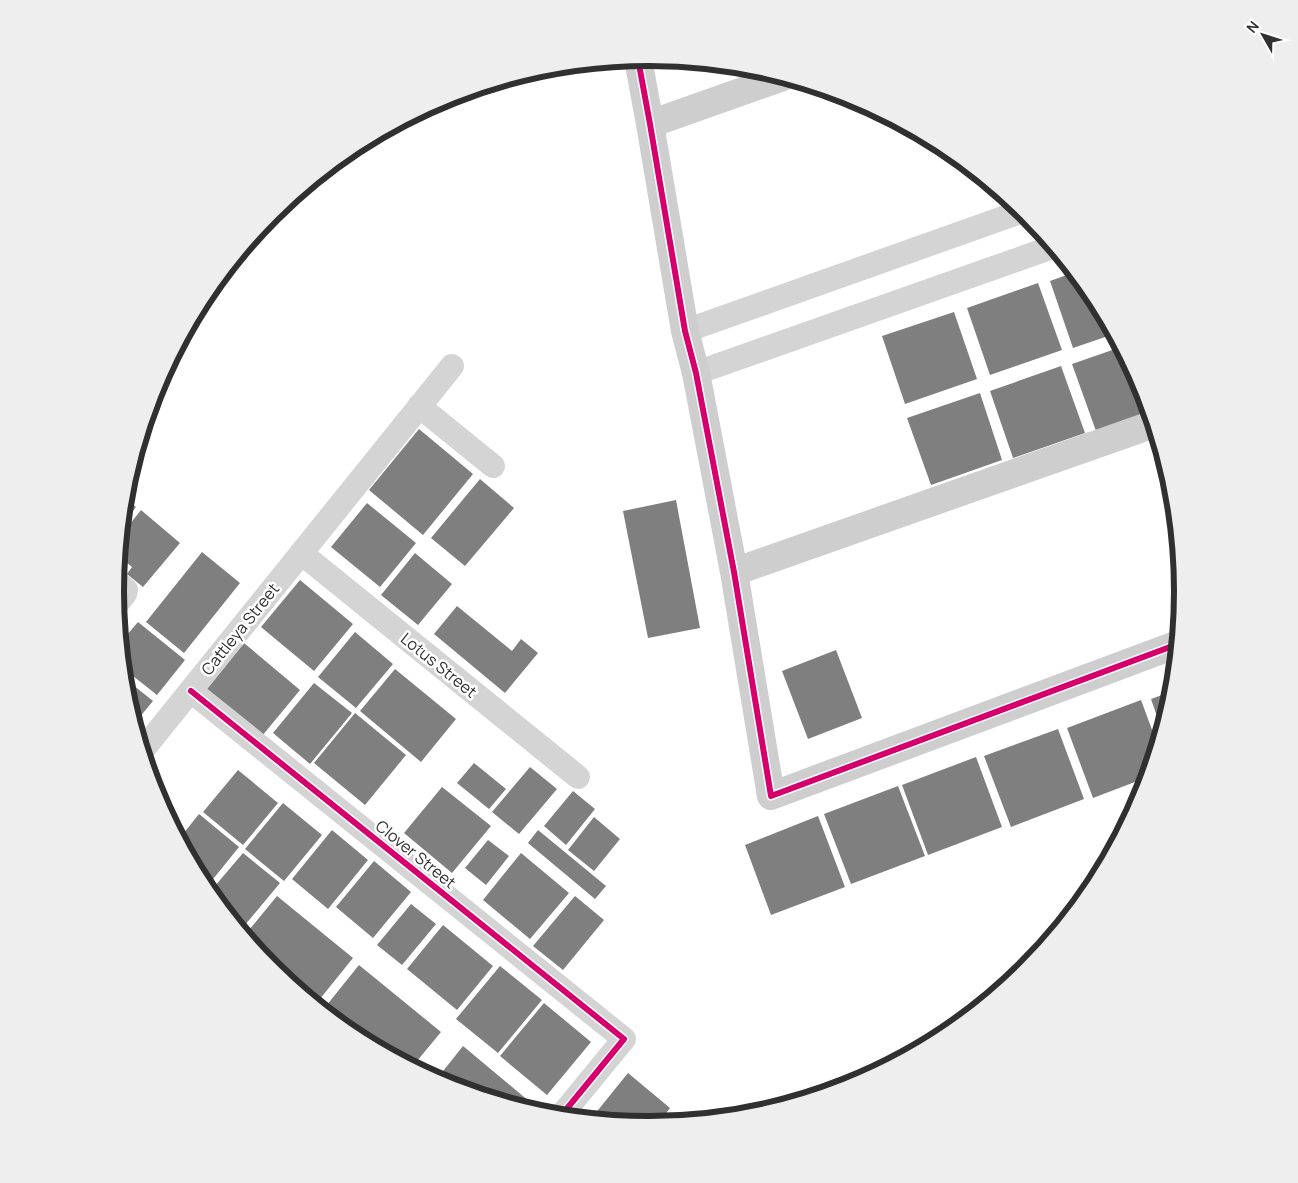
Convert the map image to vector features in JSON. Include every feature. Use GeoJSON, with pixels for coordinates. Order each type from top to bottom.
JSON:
{"type":"FeatureCollection","features":[{"type":"Feature","properties":{"kind":"street"},"geometry":{"type":"LineString","coordinates":[[639,66],[685,332],[696,373],[734,572],[770,796],[1171,647]]}},
{"type":"Feature","properties":{"kind":"street"},"geometry":{"type":"LineString","coordinates":[[650,124],[772,81]]}},
{"type":"Feature","properties":{"kind":"street"},"geometry":{"type":"LineString","coordinates":[[685,332],[1014,214]]}},
{"type":"Feature","properties":{"kind":"street"},"geometry":{"type":"LineString","coordinates":[[696,373],[1047,249]]}},
{"type":"Feature","properties":{"kind":"street","name":"Cattleya Street"},"geometry":{"type":"LineString","coordinates":[[147,745],[452,366]]}},
{"type":"Feature","properties":{"kind":"street"},"geometry":{"type":"LineString","coordinates":[[419,406],[493,466]]}},
{"type":"Feature","properties":{"kind":"street"},"geometry":{"type":"LineString","coordinates":[[734,572],[1147,426]]}},
{"type":"Feature","properties":{"kind":"street","name":"Lotus Street"},"geometry":{"type":"LineString","coordinates":[[300,553],[578,777]]}},
{"type":"Feature","properties":{"kind":"street","name":"Clover Street"},"geometry":{"type":"LineString","coordinates":[[191,691],[624,1039],[566,1110]]}},
{"type":"Feature","properties":{"kind":"building"},"geometry":{"type":"Polygon","coordinates":[[[1068,275],[1108,336],[1073,348],[1050,281],[1068,275]]]}},
{"type":"Feature","properties":{"kind":"building"},"geometry":{"type":"Polygon","coordinates":[[[1038,283],[1062,350],[990,375],[967,308],[1038,283]]]}},
{"type":"Feature","properties":{"kind":"building"},"geometry":{"type":"Polygon","coordinates":[[[954,312],[977,379],[905,404],[882,336],[954,312]]]}},
{"type":"Feature","properties":{"kind":"building"},"geometry":{"type":"Polygon","coordinates":[[[1115,349],[1134,390],[1143,414],[1096,431],[1072,364],[1115,349]]]}},
{"type":"Feature","properties":{"kind":"building"},"geometry":{"type":"Polygon","coordinates":[[[1061,366],[1085,433],[1013,458],[990,391],[1061,366]]]}},
{"type":"Feature","properties":{"kind":"building"},"geometry":{"type":"Polygon","coordinates":[[[980,393],[1002,460],[931,485],[907,418],[980,393]]]}},
{"type":"Feature","properties":{"kind":"building"},"geometry":{"type":"Polygon","coordinates":[[[419,429],[473,474],[423,535],[369,490],[419,429]]]}},
{"type":"Feature","properties":{"kind":"building"},"geometry":{"type":"Polygon","coordinates":[[[480,479],[514,508],[465,566],[431,538],[480,479]]]}},
{"type":"Feature","properties":{"kind":"building"},"geometry":{"type":"Polygon","coordinates":[[[676,500],[700,628],[648,638],[623,511],[676,500]]]}},
{"type":"Feature","properties":{"kind":"building"},"geometry":{"type":"Polygon","coordinates":[[[367,503],[416,543],[380,587],[331,547],[367,503]]]}},
{"type":"Feature","properties":{"kind":"building"},"geometry":{"type":"Polygon","coordinates":[[[131,504],[136,507],[129,516],[131,504]]]}},
{"type":"Feature","properties":{"kind":"building"},"geometry":{"type":"Polygon","coordinates":[[[141,510],[180,543],[143,587],[127,574],[132,567],[125,561],[128,527],[141,510]]]}},
{"type":"Feature","properties":{"kind":"building"},"geometry":{"type":"Polygon","coordinates":[[[202,552],[240,583],[184,653],[146,622],[202,552]]]}},
{"type":"Feature","properties":{"kind":"building"},"geometry":{"type":"Polygon","coordinates":[[[415,553],[452,584],[418,625],[381,595],[415,553]]]}},
{"type":"Feature","properties":{"kind":"building"},"geometry":{"type":"Polygon","coordinates":[[[300,580],[353,624],[314,671],[261,627],[300,580]]]}},
{"type":"Feature","properties":{"kind":"building"},"geometry":{"type":"Polygon","coordinates":[[[457,606],[512,651],[521,639],[538,653],[505,693],[434,634],[457,606]]]}},
{"type":"Feature","properties":{"kind":"building"},"geometry":{"type":"Polygon","coordinates":[[[138,622],[185,660],[157,695],[130,674],[126,636],[138,622]]]}},
{"type":"Feature","properties":{"kind":"building"},"geometry":{"type":"Polygon","coordinates":[[[355,632],[393,664],[356,708],[318,677],[355,632]]]}},
{"type":"Feature","properties":{"kind":"building"},"geometry":{"type":"Polygon","coordinates":[[[244,643],[300,690],[262,736],[206,690],[244,643]]]}},
{"type":"Feature","properties":{"kind":"building"},"geometry":{"type":"Polygon","coordinates":[[[836,650],[862,718],[808,739],[782,671],[836,650]]]}},
{"type":"Feature","properties":{"kind":"building"},"geometry":{"type":"Polygon","coordinates":[[[395,669],[456,719],[421,762],[360,711],[395,669]]]}},
{"type":"Feature","properties":{"kind":"building"},"geometry":{"type":"Polygon","coordinates":[[[314,683],[352,713],[310,764],[273,733],[314,683]]]}},
{"type":"Feature","properties":{"kind":"building"},"geometry":{"type":"Polygon","coordinates":[[[132,684],[153,701],[140,717],[132,684]]]}},
{"type":"Feature","properties":{"kind":"building"},"geometry":{"type":"Polygon","coordinates":[[[1164,694],[1158,719],[1151,699],[1164,694]]]}},
{"type":"Feature","properties":{"kind":"building"},"geometry":{"type":"Polygon","coordinates":[[[1141,700],[1154,734],[1138,781],[1093,798],[1067,728],[1141,700]]]}},
{"type":"Feature","properties":{"kind":"building"},"geometry":{"type":"Polygon","coordinates":[[[355,713],[406,755],[365,805],[314,763],[355,713]]]}},
{"type":"Feature","properties":{"kind":"building"},"geometry":{"type":"Polygon","coordinates":[[[1058,729],[1084,799],[1011,827],[984,756],[1058,729]]]}},
{"type":"Feature","properties":{"kind":"building"},"geometry":{"type":"Polygon","coordinates":[[[976,757],[1002,827],[928,855],[902,785],[976,757]]]}},
{"type":"Feature","properties":{"kind":"building"},"geometry":{"type":"Polygon","coordinates":[[[474,763],[506,789],[489,809],[457,783],[474,763]]]}},
{"type":"Feature","properties":{"kind":"building"},"geometry":{"type":"Polygon","coordinates":[[[530,767],[557,789],[519,834],[492,812],[530,767]]]}},
{"type":"Feature","properties":{"kind":"building"},"geometry":{"type":"Polygon","coordinates":[[[238,770],[278,803],[243,845],[203,812],[238,770]]]}},
{"type":"Feature","properties":{"kind":"building"},"geometry":{"type":"Polygon","coordinates":[[[898,786],[925,856],[851,884],[824,814],[898,786]]]}},
{"type":"Feature","properties":{"kind":"building"},"geometry":{"type":"Polygon","coordinates":[[[442,787],[491,826],[452,873],[404,833],[442,787]]]}},
{"type":"Feature","properties":{"kind":"building"},"geometry":{"type":"Polygon","coordinates":[[[573,791],[595,809],[566,845],[544,826],[573,791]]]}},
{"type":"Feature","properties":{"kind":"building"},"geometry":{"type":"Polygon","coordinates":[[[283,803],[322,835],[284,881],[245,849],[283,803]]]}},
{"type":"Feature","properties":{"kind":"building"},"geometry":{"type":"Polygon","coordinates":[[[199,814],[239,847],[211,882],[183,834],[199,814]]]}},
{"type":"Feature","properties":{"kind":"building"},"geometry":{"type":"Polygon","coordinates":[[[818,816],[845,887],[771,915],[745,845],[818,816]]]}},
{"type":"Feature","properties":{"kind":"building"},"geometry":{"type":"Polygon","coordinates":[[[594,817],[620,839],[594,871],[568,850],[594,817]]]}},
{"type":"Feature","properties":{"kind":"building"},"geometry":{"type":"Polygon","coordinates":[[[332,830],[368,860],[328,909],[292,879],[332,830]]]}},
{"type":"Feature","properties":{"kind":"building"},"geometry":{"type":"Polygon","coordinates":[[[538,830],[606,886],[595,899],[528,843],[538,830]]]}},
{"type":"Feature","properties":{"kind":"building"},"geometry":{"type":"Polygon","coordinates":[[[488,840],[509,856],[486,885],[465,868],[488,840]]]}},
{"type":"Feature","properties":{"kind":"building"},"geometry":{"type":"Polygon","coordinates":[[[243,853],[280,883],[244,926],[215,887],[243,853]]]}},
{"type":"Feature","properties":{"kind":"building"},"geometry":{"type":"Polygon","coordinates":[[[521,853],[569,893],[530,939],[483,900],[521,853]]]}},
{"type":"Feature","properties":{"kind":"building"},"geometry":{"type":"Polygon","coordinates":[[[374,861],[411,892],[373,938],[336,907],[374,861]]]}},
{"type":"Feature","properties":{"kind":"building"},"geometry":{"type":"Polygon","coordinates":[[[277,896],[353,958],[319,1000],[278,963],[248,931],[277,896]]]}},
{"type":"Feature","properties":{"kind":"building"},"geometry":{"type":"Polygon","coordinates":[[[575,896],[604,920],[563,970],[533,946],[575,896]]]}},
{"type":"Feature","properties":{"kind":"building"},"geometry":{"type":"Polygon","coordinates":[[[411,904],[436,924],[402,965],[377,945],[411,904]]]}},
{"type":"Feature","properties":{"kind":"building"},"geometry":{"type":"Polygon","coordinates":[[[443,925],[493,966],[457,1010],[407,969],[443,925]]]}},
{"type":"Feature","properties":{"kind":"building"},"geometry":{"type":"Polygon","coordinates":[[[359,965],[441,1032],[416,1062],[357,1028],[326,1006],[359,965]]]}},
{"type":"Feature","properties":{"kind":"building"},"geometry":{"type":"Polygon","coordinates":[[[500,966],[542,1000],[498,1053],[456,1019],[500,966]]]}},
{"type":"Feature","properties":{"kind":"building"},"geometry":{"type":"Polygon","coordinates":[[[544,1003],[591,1042],[547,1095],[500,1056],[544,1003]]]}},
{"type":"Feature","properties":{"kind":"building"},"geometry":{"type":"Polygon","coordinates":[[[463,1046],[530,1102],[480,1089],[441,1074],[463,1046]]]}},
{"type":"Feature","properties":{"kind":"building"},"geometry":{"type":"Polygon","coordinates":[[[628,1073],[670,1108],[663,1117],[595,1114],[628,1073]]]}},
{"type":"Feature","properties":{"kind":"cycle path"},"geometry":{"type":"LineString","coordinates":[[639,66],[685,331],[696,373],[734,572],[771,796],[1171,647]]}},
{"type":"Feature","properties":{"kind":"cycle path"},"geometry":{"type":"LineString","coordinates":[[191,691],[624,1039],[566,1110]]}}]}
